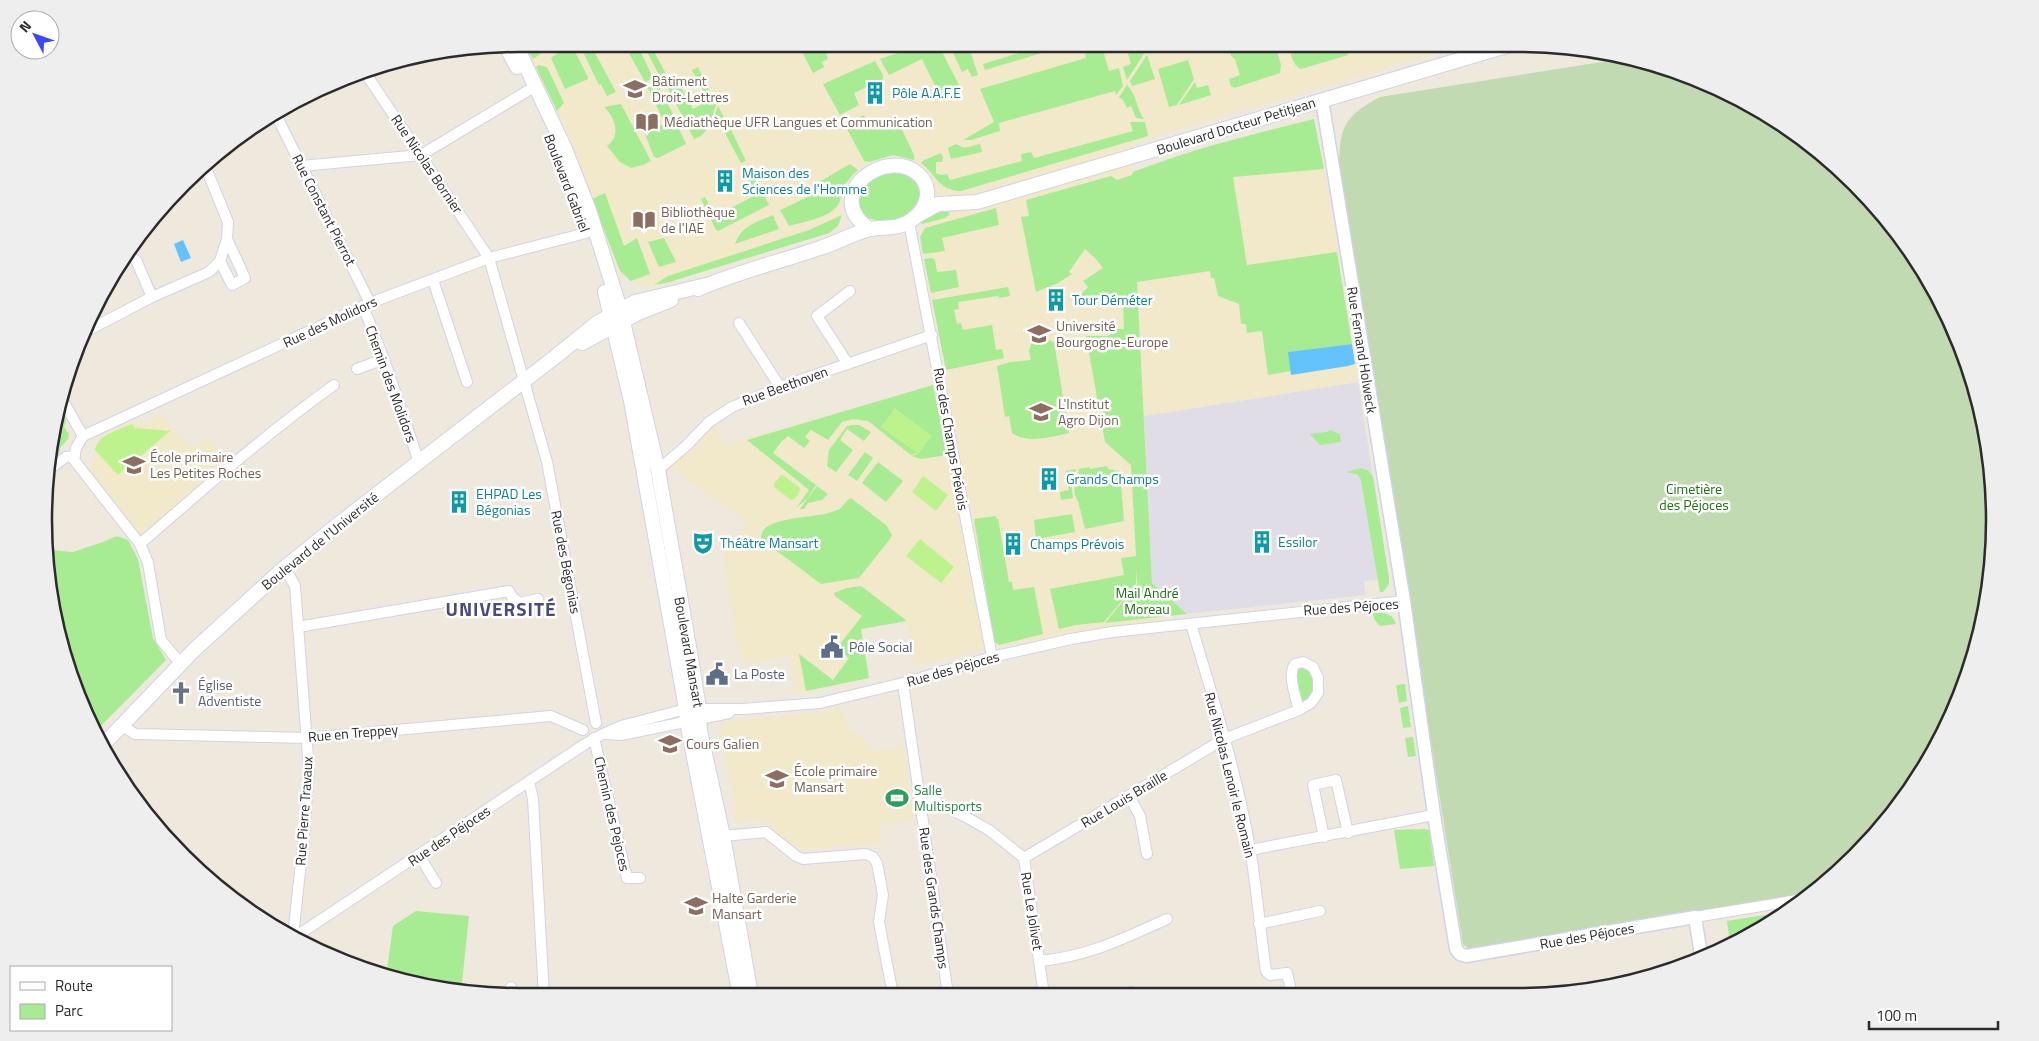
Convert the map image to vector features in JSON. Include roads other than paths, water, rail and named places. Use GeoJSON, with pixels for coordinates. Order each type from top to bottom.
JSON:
{"type":"FeatureCollection","features":[{"type":"Feature","properties":{"kind":"main road","name":"Boulevard Gabriel"},"geometry":{"type":"LineString","coordinates":[[520,52],[565,149],[588,210],[617,317]]}},
{"type":"Feature","properties":{"kind":"main road","name":"Boulevard Docteur Petitjean"},"geometry":{"type":"LineString","coordinates":[[913,218],[934,205],[977,202],[1486,52]]}},
{"type":"Feature","properties":{"kind":"main road","name":"Boulevard Gabriel"},"geometry":{"type":"LineString","coordinates":[[509,53],[557,154],[617,317]]}},
{"type":"Feature","properties":{"kind":"main road"},"geometry":{"type":"LineString","coordinates":[[869,229],[856,217],[851,198],[854,190],[864,178],[878,169],[892,166],[904,167],[917,172],[940,196],[960,203]]}},
{"type":"Feature","properties":{"kind":"main road"},"geometry":{"type":"LineString","coordinates":[[617,317],[706,285],[823,248],[869,229],[890,228],[913,218],[928,195],[926,183]]}},
{"type":"Feature","properties":{"kind":"main road"},"geometry":{"type":"LineString","coordinates":[[823,248],[845,232],[851,222],[853,211]]}},
{"type":"Feature","properties":{"kind":"main road","name":"Boulevard de l'Université"},"geometry":{"type":"LineString","coordinates":[[107,739],[180,663],[283,569],[340,522],[555,357],[597,322],[617,317]]}},
{"type":"Feature","properties":{"kind":"main road","name":"Boulevard Mansart"},"geometry":{"type":"LineString","coordinates":[[617,317],[658,470],[693,715],[739,988]]}},
{"type":"Feature","properties":{"kind":"main road","name":"Boulevard Mansart"},"geometry":{"type":"LineString","coordinates":[[617,317],[631,401],[693,715],[700,731],[724,836],[750,988]]}},
{"type":"Feature","properties":{"kind":"street","name":"Rue Nicolas Bornier"},"geometry":{"type":"LineString","coordinates":[[369,77],[489,258]]}},
{"type":"Feature","properties":{"kind":"street"},"geometry":{"type":"LineString","coordinates":[[301,166],[421,155],[528,90]]}},
{"type":"Feature","properties":{"kind":"street","name":"Rue Fernand Holweck"},"geometry":{"type":"LineString","coordinates":[[1322,100],[1404,601]]}},
{"type":"Feature","properties":{"kind":"street","name":"Rue Constant Pierrot"},"geometry":{"type":"LineString","coordinates":[[278,120],[367,304]]}},
{"type":"Feature","properties":{"kind":"street"},"geometry":{"type":"LineString","coordinates":[[95,327],[152,297],[209,272],[220,261],[228,239],[228,222],[208,173]]}},
{"type":"Feature","properties":{"kind":"street","name":"Rue des Champs Prévois"},"geometry":{"type":"LineString","coordinates":[[913,218],[932,335],[992,657]]}},
{"type":"Feature","properties":{"kind":"street","name":"Rue des Molidors"},"geometry":{"type":"LineString","coordinates":[[83,436],[367,304],[489,258],[586,233]]}},
{"type":"Feature","properties":{"kind":"street"},"geometry":{"type":"LineString","coordinates":[[220,261],[232,285],[245,278],[228,239]]}},
{"type":"Feature","properties":{"kind":"street","name":"Rue des Bégonias"},"geometry":{"type":"LineString","coordinates":[[489,258],[547,462],[596,723]]}},
{"type":"Feature","properties":{"kind":"street"},"geometry":{"type":"LineString","coordinates":[[136,260],[152,297]]}},
{"type":"Feature","properties":{"kind":"street"},"geometry":{"type":"LineString","coordinates":[[433,280],[467,382]]}},
{"type":"Feature","properties":{"kind":"street"},"geometry":{"type":"LineString","coordinates":[[848,364],[817,316],[850,291]]}},
{"type":"Feature","properties":{"kind":"street","name":"Chemin des Molidors"},"geometry":{"type":"LineString","coordinates":[[367,304],[419,462]]}},
{"type":"Feature","properties":{"kind":"street"},"geometry":{"type":"LineString","coordinates":[[740,323],[780,387]]}},
{"type":"Feature","properties":{"kind":"street","name":"Rue Beethoven"},"geometry":{"type":"LineString","coordinates":[[658,470],[687,445],[709,422],[746,400],[932,335]]}},
{"type":"Feature","properties":{"kind":"street"},"geometry":{"type":"LineString","coordinates":[[357,369],[384,359]]}},
{"type":"Feature","properties":{"kind":"street"},"geometry":{"type":"LineString","coordinates":[[140,544],[232,464],[304,406],[334,385]]}},
{"type":"Feature","properties":{"kind":"street"},"geometry":{"type":"LineString","coordinates":[[66,406],[83,436],[76,448],[77,465],[140,544],[148,562],[161,640],[180,663]]}},
{"type":"Feature","properties":{"kind":"street"},"geometry":{"type":"LineString","coordinates":[[57,464],[66,457],[75,456]]}},
{"type":"Feature","properties":{"kind":"street","name":"Rue Pierre Travaux"},"geometry":{"type":"LineString","coordinates":[[283,569],[295,586],[309,770],[308,800],[295,930]]}},
{"type":"Feature","properties":{"kind":"street"},"geometry":{"type":"LineString","coordinates":[[298,627],[509,591],[512,597],[520,603],[538,600]]}},
{"type":"Feature","properties":{"kind":"street","name":"Rue des Péjoces"},"geometry":{"type":"LineString","coordinates":[[300,933],[594,739],[621,726],[743,709],[820,703],[902,683],[992,657],[1079,637],[1404,601],[1434,815],[1456,949],[1460,954],[1466,956],[1695,917]]}},
{"type":"Feature","properties":{"kind":"street","name":"Rue Nicolas Lenoir le Romain"},"geometry":{"type":"LineString","coordinates":[[1191,624],[1224,739],[1250,850],[1267,974],[1288,973],[1291,988]]}},
{"type":"Feature","properties":{"kind":"street","name":"Rue des Grands Champs"},"geometry":{"type":"LineString","coordinates":[[902,683],[947,988]]}},
{"type":"Feature","properties":{"kind":"street","name":"Rue Louis Braille"},"geometry":{"type":"LineString","coordinates":[[1024,858],[1224,739],[1299,710]]}},
{"type":"Feature","properties":{"kind":"street","name":"Rue en Treppey"},"geometry":{"type":"LineString","coordinates":[[121,725],[135,734],[307,738],[551,716],[584,730]]}},
{"type":"Feature","properties":{"kind":"street"},"geometry":{"type":"LineString","coordinates":[[596,723],[594,739],[582,735],[584,730],[596,723]]}},
{"type":"Feature","properties":{"kind":"street","name":"Chemin des Pejoces"},"geometry":{"type":"LineString","coordinates":[[594,739],[626,878],[640,878]]}},
{"type":"Feature","properties":{"kind":"street"},"geometry":{"type":"LineString","coordinates":[[1324,837],[1313,785],[1336,780],[1348,833]]}},
{"type":"Feature","properties":{"kind":"street"},"geometry":{"type":"LineString","coordinates":[[530,782],[533,799],[544,988]]}},
{"type":"Feature","properties":{"kind":"street"},"geometry":{"type":"LineString","coordinates":[[1128,796],[1140,816],[1147,854]]}},
{"type":"Feature","properties":{"kind":"street","name":"Rue Le Jolivet"},"geometry":{"type":"LineString","coordinates":[[920,804],[936,802],[964,816],[988,830],[1024,858],[1043,988]]}},
{"type":"Feature","properties":{"kind":"street"},"geometry":{"type":"LineString","coordinates":[[1250,850],[1348,833],[1434,815]]}},
{"type":"Feature","properties":{"kind":"street"},"geometry":{"type":"LineString","coordinates":[[724,836],[766,832],[796,856],[803,859],[866,854],[873,857],[877,863],[883,895],[879,922],[892,988]]}},
{"type":"Feature","properties":{"kind":"street"},"geometry":{"type":"LineString","coordinates":[[419,855],[436,882]]}},
{"type":"Feature","properties":{"kind":"street"},"geometry":{"type":"LineString","coordinates":[[1701,952],[1695,917],[1791,901]]}},
{"type":"Feature","properties":{"kind":"street"},"geometry":{"type":"LineString","coordinates":[[1259,924],[1320,911]]}},
{"type":"Feature","properties":{"kind":"street"},"geometry":{"type":"LineString","coordinates":[[1040,961],[1062,959],[1096,950],[1167,919]]}},
{"type":"Feature","properties":{"kind":"water"},"geometry":{"type":"Polygon","coordinates":[[[183,240],[191,258],[181,262],[174,244],[183,240]]]}},
{"type":"Feature","properties":{"kind":"water"},"geometry":{"type":"Polygon","coordinates":[[[1352,344],[1355,364],[1291,375],[1288,352],[1352,344]]]}},
{"type":"Feature","properties":{"kind":"place","name":"Bâtiment Droit-Lettres"},"geometry":{"type":"Point","coordinates":[635,89]}},
{"type":"Feature","properties":{"kind":"place","name":"Pôle A.A.F.E"},"geometry":{"type":"Point","coordinates":[875,93]}},
{"type":"Feature","properties":{"kind":"place","name":"Médiathèque UFR Langues et Communication"},"geometry":{"type":"Point","coordinates":[647,122]}},
{"type":"Feature","properties":{"kind":"place","name":"Maison des Sciences de l'Homme"},"geometry":{"type":"Point","coordinates":[725,181]}},
{"type":"Feature","properties":{"kind":"place","name":"Bibliothèque de l'IAE"},"geometry":{"type":"Point","coordinates":[644,220]}},
{"type":"Feature","properties":{"kind":"place","name":"Tour Déméter"},"geometry":{"type":"Point","coordinates":[1056,300]}},
{"type":"Feature","properties":{"kind":"place","name":"Université Bourgogne-Europe"},"geometry":{"type":"Point","coordinates":[1039,334]}},
{"type":"Feature","properties":{"kind":"place","name":"L'Institut Agro Dijon"},"geometry":{"type":"Point","coordinates":[1041,412]}},
{"type":"Feature","properties":{"kind":"place","name":"École primaire Les Petites Roches"},"geometry":{"type":"Point","coordinates":[134,465]}},
{"type":"Feature","properties":{"kind":"place","name":"Grands Champs"},"geometry":{"type":"Point","coordinates":[1049,479]}},
{"type":"Feature","properties":{"kind":"place","name":"EHPAD Les Bégonias"},"geometry":{"type":"Point","coordinates":[459,502]}},
{"type":"Feature","properties":{"kind":"place","name":"Essilor"},"geometry":{"type":"Point","coordinates":[1262,542]}},
{"type":"Feature","properties":{"kind":"place","name":"Théâtre Mansart"},"geometry":{"type":"Point","coordinates":[703,543]}},
{"type":"Feature","properties":{"kind":"place","name":"Champs Prévois"},"geometry":{"type":"Point","coordinates":[1013,544]}},
{"type":"Feature","properties":{"kind":"place","name":"Pôle Social"},"geometry":{"type":"Point","coordinates":[832,647]}},
{"type":"Feature","properties":{"kind":"place","name":"La Poste"},"geometry":{"type":"Point","coordinates":[717,674]}},
{"type":"Feature","properties":{"kind":"place","name":"Église Adventiste"},"geometry":{"type":"Point","coordinates":[181,693]}},
{"type":"Feature","properties":{"kind":"place","name":"Cours Galien"},"geometry":{"type":"Point","coordinates":[670,744]}},
{"type":"Feature","properties":{"kind":"place","name":"École primaire Mansart"},"geometry":{"type":"Point","coordinates":[777,779]}},
{"type":"Feature","properties":{"kind":"place","name":"Salle Multisports"},"geometry":{"type":"Point","coordinates":[897,798]}},
{"type":"Feature","properties":{"kind":"place","name":"Halte Garderie Mansart"},"geometry":{"type":"Point","coordinates":[696,906]}},
{"type":"Feature","properties":{"kind":"district","name":"UNIVERSITÉ"},"geometry":{"type":"Point","coordinates":[501,609]}},
{"type":"Feature","properties":{"kind":"park label","name":"Cimetière des Péjoces"},"geometry":{"type":"Point","coordinates":[1694,498]}},
{"type":"Feature","properties":{"kind":"park label","name":"Mail André Moreau"},"geometry":{"type":"Point","coordinates":[1147,602]}}]}
